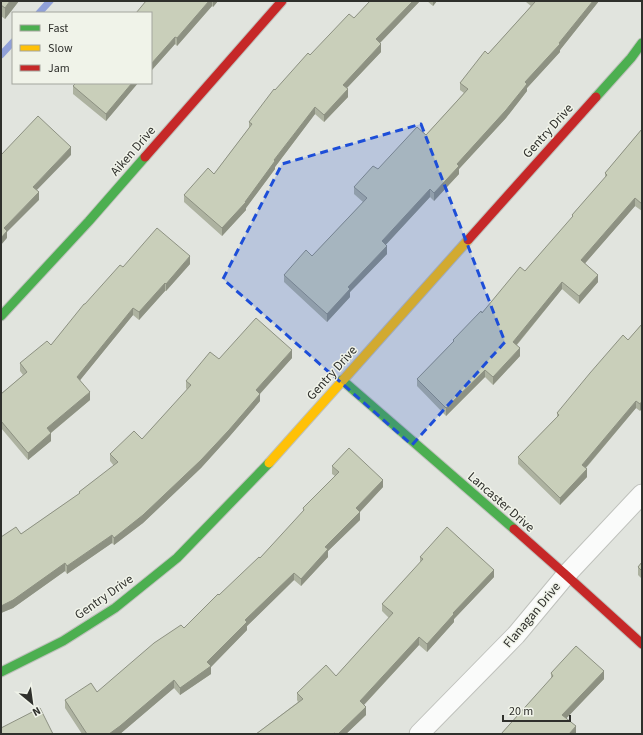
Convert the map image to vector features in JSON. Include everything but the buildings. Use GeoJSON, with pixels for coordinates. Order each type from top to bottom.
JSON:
{"type":"FeatureCollection","features":[{"type":"Feature","properties":{"kind":"street","name":"Aiken Drive"},"geometry":{"type":"LineString","coordinates":[[1,316],[89,221],[282,1]]}},
{"type":"Feature","properties":{"kind":"street","name":"Gentry Drive"},"geometry":{"type":"LineString","coordinates":[[1,672],[62,641],[115,608],[177,558],[266,466],[631,58],[642,43]]}},
{"type":"Feature","properties":{"kind":"street","name":"Lancaster Drive"},"geometry":{"type":"LineString","coordinates":[[342,380],[566,575],[642,644]]}},
{"type":"Feature","properties":{"kind":"street","name":"Flanagan Drive"},"geometry":{"type":"LineString","coordinates":[[419,734],[516,635],[566,575],[642,494]]}},
{"type":"Feature","properties":{"kind":"highlighted area"},"geometry":{"type":"Polygon","coordinates":[[[421,124],[505,342],[412,445],[223,279],[282,164],[421,124]]]}},
{"type":"Feature","properties":{"kind":"waterway"},"geometry":{"type":"LineString","coordinates":[[40,12],[50,1]]}},
{"type":"Feature","properties":{"kind":"waterway"},"geometry":{"type":"LineString","coordinates":[[1,55],[12,43]]}},
{"type":"Feature","properties":{"kind":"traffic: fast"},"geometry":{"type":"LineString","coordinates":[[596,97],[631,58],[642,43]]}},
{"type":"Feature","properties":{"kind":"traffic: fast"},"geometry":{"type":"LineString","coordinates":[[1,316],[89,221],[145,157]]}},
{"type":"Feature","properties":{"kind":"traffic: fast"},"geometry":{"type":"LineString","coordinates":[[342,380],[514,529]]}},
{"type":"Feature","properties":{"kind":"traffic: fast"},"geometry":{"type":"LineString","coordinates":[[1,672],[63,641],[115,608],[177,558],[269,463]]}},
{"type":"Feature","properties":{"kind":"traffic: slow"},"geometry":{"type":"LineString","coordinates":[[269,463],[468,240]]}},
{"type":"Feature","properties":{"kind":"traffic: jam"},"geometry":{"type":"LineString","coordinates":[[145,157],[282,1]]}},
{"type":"Feature","properties":{"kind":"traffic: jam"},"geometry":{"type":"LineString","coordinates":[[468,240],[596,97]]}},
{"type":"Feature","properties":{"kind":"traffic: jam"},"geometry":{"type":"LineString","coordinates":[[514,529],[642,644]]}}]}
